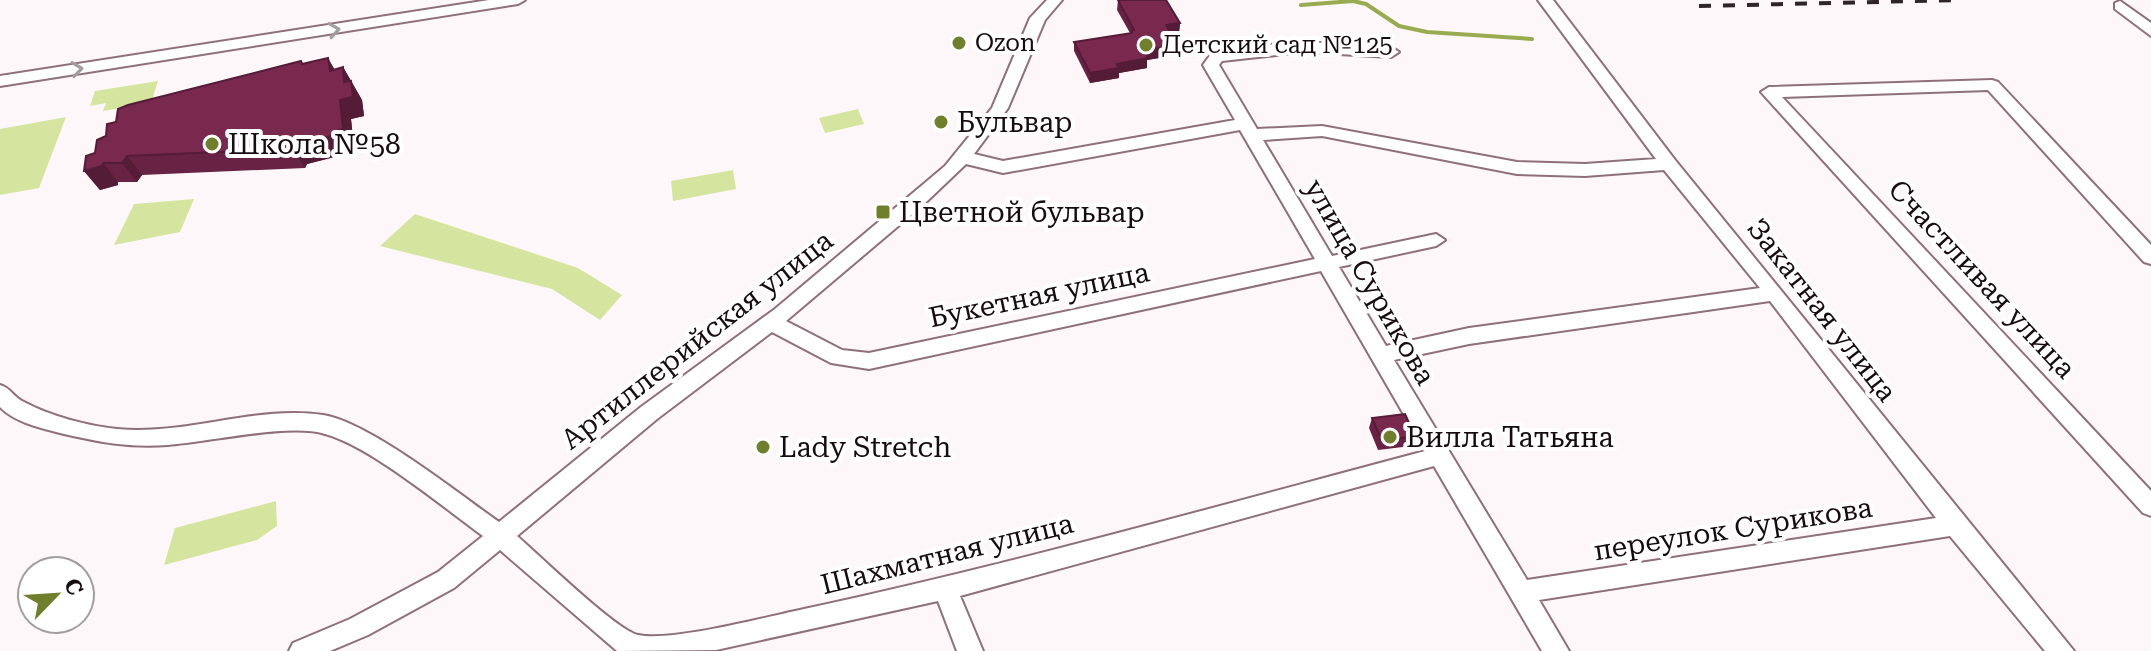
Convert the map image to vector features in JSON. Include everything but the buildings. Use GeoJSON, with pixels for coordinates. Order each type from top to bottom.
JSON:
{"type":"FeatureCollection","features":[{"type":"Feature","properties":{"kind":"street"},"geometry":{"type":"LineString","coordinates":[[0,81],[518,0]]}},
{"type":"Feature","properties":{"kind":"street","name":"Артиллерийская улица"},"geometry":{"type":"LineString","coordinates":[[302,651],[403,606],[446,580],[649,413],[770,322],[917,201],[962,157],[1000,108],[1038,18],[1055,0]]}},
{"type":"Feature","properties":{"kind":"street","name":"Закатная улица"},"geometry":{"type":"LineString","coordinates":[[1545,0],[1669,164],[1775,293],[1955,525],[2061,651]]}},
{"type":"Feature","properties":{"kind":"street"},"geometry":{"type":"LineString","coordinates":[[2120,6],[2151,31]]}},
{"type":"Feature","properties":{"kind":"street","name":"улица Сурикова"},"geometry":{"type":"LineString","coordinates":[[1391,52],[1339,45],[1309,47],[1217,57],[1211,65],[1556,651]]}},
{"type":"Feature","properties":{"kind":"street","name":"Счастливая улица"},"geometry":{"type":"LineString","coordinates":[[2151,257],[1992,85],[1769,92],[2151,506]]}},
{"type":"Feature","properties":{"kind":"street"},"geometry":{"type":"LineString","coordinates":[[962,157],[1003,167],[1248,130],[1322,131],[1517,168],[1585,170],[1669,164]]}},
{"type":"Feature","properties":{"kind":"street","name":"Букетная улица"},"geometry":{"type":"LineString","coordinates":[[770,322],[838,357],[869,361],[1436,240]]}},
{"type":"Feature","properties":{"kind":"street"},"geometry":{"type":"LineString","coordinates":[[1382,355],[1469,336],[1775,293]]}},
{"type":"Feature","properties":{"kind":"street","name":"Шахматная улица"},"geometry":{"type":"LineString","coordinates":[[0,393],[13,407],[46,421],[117,438],[168,436],[272,424],[324,424],[357,437],[502,537],[627,644],[647,648],[716,639],[945,589],[1439,456]]}},
{"type":"Feature","properties":{"kind":"street","name":"переулок Сурикова"},"geometry":{"type":"LineString","coordinates":[[1519,592],[1955,525]]}},
{"type":"Feature","properties":{"kind":"street"},"geometry":{"type":"LineString","coordinates":[[945,589],[970,651]]}},
{"type":"Feature","properties":{"kind":"green space"},"geometry":{"type":"Polygon","coordinates":[[[158,81],[151,103],[103,111],[106,103],[90,106],[95,91],[158,81]]]}},
{"type":"Feature","properties":{"kind":"green space"},"geometry":{"type":"Polygon","coordinates":[[[858,109],[864,124],[825,133],[819,118],[858,109]]]}},
{"type":"Feature","properties":{"kind":"green space"},"geometry":{"type":"Polygon","coordinates":[[[66,117],[39,188],[0,195],[0,129],[66,117]]]}},
{"type":"Feature","properties":{"kind":"green space"},"geometry":{"type":"Polygon","coordinates":[[[733,170],[736,189],[673,201],[671,181],[733,170]]]}},
{"type":"Feature","properties":{"kind":"green space"},"geometry":{"type":"Polygon","coordinates":[[[194,199],[180,232],[114,245],[134,204],[194,199]]]}},
{"type":"Feature","properties":{"kind":"green space"},"geometry":{"type":"Polygon","coordinates":[[[415,214],[578,268],[622,295],[600,320],[552,289],[380,246],[415,214]]]}},
{"type":"Feature","properties":{"kind":"green space"},"geometry":{"type":"Polygon","coordinates":[[[276,501],[277,526],[257,540],[164,565],[175,528],[276,501]]]}},
{"type":"Feature","properties":{"kind":"waterway"},"geometry":{"type":"LineString","coordinates":[[1301,5],[1353,1],[1366,4],[1399,26],[1427,32],[1532,39]]}},
{"type":"Feature","properties":{"kind":"railway"},"geometry":{"type":"LineString","coordinates":[[1699,6],[1962,0]]}},
{"type":"Feature","properties":{"kind":"place","name":"Ozon"},"geometry":{"type":"Point","coordinates":[959,43]}},
{"type":"Feature","properties":{"kind":"place","name":"Детский сад №125"},"geometry":{"type":"Point","coordinates":[1146,45]}},
{"type":"Feature","properties":{"kind":"place","name":"Бульвар"},"geometry":{"type":"Point","coordinates":[941,122]}},
{"type":"Feature","properties":{"kind":"place","name":"Школа №58"},"geometry":{"type":"Point","coordinates":[212,144]}},
{"type":"Feature","properties":{"kind":"place","name":"Цветной бульвар"},"geometry":{"type":"Point","coordinates":[883,212]}},
{"type":"Feature","properties":{"kind":"place","name":"Вилла Татьяна"},"geometry":{"type":"Point","coordinates":[1390,437]}},
{"type":"Feature","properties":{"kind":"place","name":"Lady Stretch"},"geometry":{"type":"Point","coordinates":[763,447]}}]}
